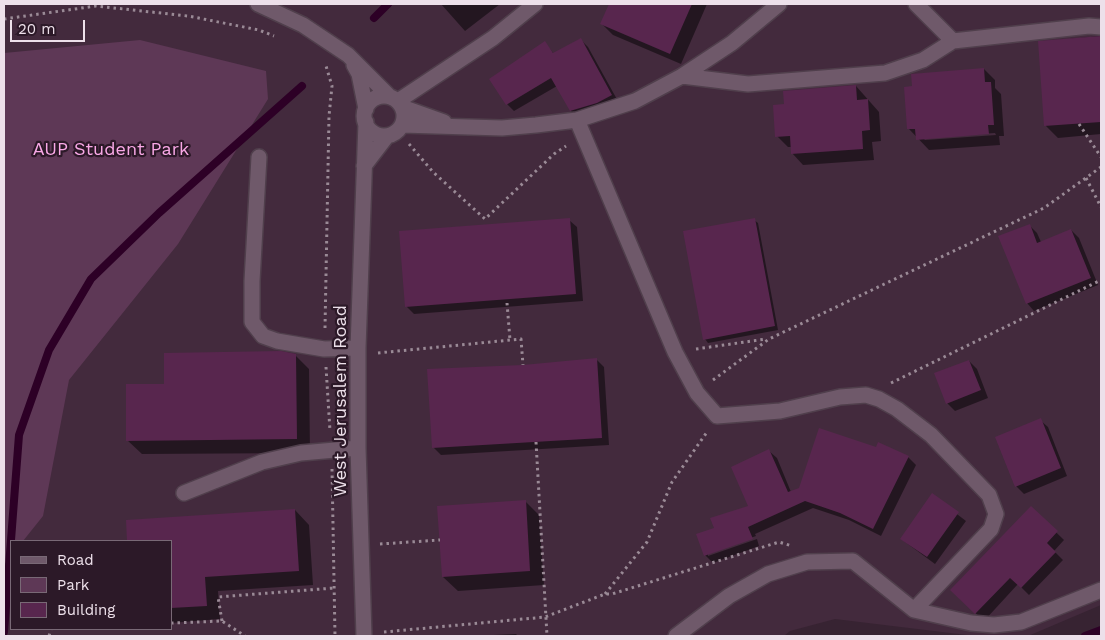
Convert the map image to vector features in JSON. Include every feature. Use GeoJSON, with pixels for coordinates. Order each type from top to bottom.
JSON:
{"type":"FeatureCollection","features":[{"type":"Feature","properties":{"kind":"lane"},"geometry":{"type":"LineString","coordinates":[[258,4],[304,25],[348,56],[397,102],[404,115],[396,131],[364,166]]}},
{"type":"Feature","properties":{"kind":"lane"},"geometry":{"type":"LineString","coordinates":[[397,102],[493,38],[535,4]]}},
{"type":"Feature","properties":{"kind":"lane"},"geometry":{"type":"LineString","coordinates":[[460,127],[397,102],[376,98],[366,115],[376,134],[460,127],[580,127],[636,102],[682,76],[732,43],[779,4]]}},
{"type":"Feature","properties":{"kind":"lane"},"geometry":{"type":"LineString","coordinates":[[916,4],[953,41]]}},
{"type":"Feature","properties":{"kind":"lane"},"geometry":{"type":"LineString","coordinates":[[682,76],[748,84],[886,73],[923,60],[953,41],[1089,26],[1101,27]]}},
{"type":"Feature","properties":{"kind":"lane","name":"West Jerusalem Road"},"geometry":{"type":"LineString","coordinates":[[348,56],[359,74],[366,115],[358,448],[364,635]]}},
{"type":"Feature","properties":{"kind":"lane"},"geometry":{"type":"LineString","coordinates":[[580,127],[598,175],[675,352],[697,393],[717,416],[780,411],[840,397],[866,396],[879,399],[897,409],[931,435],[989,495],[996,514],[991,529],[914,610]]}},
{"type":"Feature","properties":{"kind":"lane"},"geometry":{"type":"LineString","coordinates":[[259,157],[252,281],[252,322],[263,336],[277,341],[324,349],[359,352]]}},
{"type":"Feature","properties":{"kind":"lane"},"geometry":{"type":"LineString","coordinates":[[184,493],[262,462],[301,453],[358,448]]}},
{"type":"Feature","properties":{"kind":"lane"},"geometry":{"type":"LineString","coordinates":[[676,636],[729,596],[768,574],[807,562],[853,561],[914,610],[971,624],[994,625],[1021,622],[1101,590]]}},
{"type":"Feature","properties":{"kind":"path"},"geometry":{"type":"LineString","coordinates":[[1079,124],[1101,158]]}},
{"type":"Feature","properties":{"kind":"path"},"geometry":{"type":"LineString","coordinates":[[396,131],[433,172],[486,219],[580,127]]}},
{"type":"Feature","properties":{"kind":"path"},"geometry":{"type":"LineString","coordinates":[[697,393],[769,339],[1044,208],[1101,167]]}},
{"type":"Feature","properties":{"kind":"path"},"geometry":{"type":"LineString","coordinates":[[1086,178],[1101,207]]}},
{"type":"Feature","properties":{"kind":"path"},"geometry":{"type":"LineString","coordinates":[[866,396],[1101,280]]}},
{"type":"Feature","properties":{"kind":"path"},"geometry":{"type":"LineString","coordinates":[[507,303],[510,340]]}},
{"type":"Feature","properties":{"kind":"path"},"geometry":{"type":"LineString","coordinates":[[359,352],[521,339],[523,365]]}},
{"type":"Feature","properties":{"kind":"path"},"geometry":{"type":"LineString","coordinates":[[675,352],[769,339]]}},
{"type":"Feature","properties":{"kind":"path"},"geometry":{"type":"LineString","coordinates":[[604,594],[647,542],[672,482],[717,416]]}},
{"type":"Feature","properties":{"kind":"path"},"geometry":{"type":"LineString","coordinates":[[536,442],[547,636]]}},
{"type":"Feature","properties":{"kind":"path"},"geometry":{"type":"LineString","coordinates":[[362,546],[440,540]]}},
{"type":"Feature","properties":{"kind":"path"},"geometry":{"type":"LineString","coordinates":[[364,635],[545,617],[604,594],[612,594],[779,542],[797,547]]}},
{"type":"Feature","properties":{"kind":"path"},"geometry":{"type":"LineString","coordinates":[[222,621],[218,597],[334,588]]}},
{"type":"Feature","properties":{"kind":"path"},"geometry":{"type":"LineString","coordinates":[[172,623],[222,621],[244,636]]}},
{"type":"Feature","properties":{"kind":"shaded area"},"geometry":{"type":"Polygon","coordinates":[[[4,4],[1101,4],[1101,605],[1028,636],[975,636],[835,619],[790,631],[784,636],[4,636],[4,4]]]}},
{"type":"Feature","properties":{"kind":"green space","name":"AUP Student Park"},"geometry":{"type":"Polygon","coordinates":[[[140,40],[266,71],[268,99],[178,244],[69,380],[43,516],[24,540],[10,540],[10,557],[4,565],[4,53],[140,40]]]}},
{"type":"Feature","properties":{"kind":"building"},"geometry":{"type":"Polygon","coordinates":[[[609,4],[692,4],[670,54],[600,24],[609,4]]]}},
{"type":"Feature","properties":{"kind":"building"},"geometry":{"type":"Polygon","coordinates":[[[1101,36],[1101,122],[1044,126],[1038,41],[1101,36]]]}},
{"type":"Feature","properties":{"kind":"building"},"geometry":{"type":"Polygon","coordinates":[[[581,38],[612,95],[597,103],[570,111],[551,78],[506,105],[489,79],[545,41],[553,53],[581,38]]]}},
{"type":"Feature","properties":{"kind":"building"},"geometry":{"type":"Polygon","coordinates":[[[984,68],[985,82],[991,82],[994,125],[988,125],[989,134],[916,140],[915,129],[907,129],[904,87],[912,86],[911,74],[984,68]]]}},
{"type":"Feature","properties":{"kind":"building"},"geometry":{"type":"Polygon","coordinates":[[[856,85],[857,100],[868,99],[870,130],[862,131],[863,149],[791,154],[790,136],[775,137],[773,105],[784,104],[783,91],[856,85]]]}},
{"type":"Feature","properties":{"kind":"building"},"geometry":{"type":"Polygon","coordinates":[[[570,218],[576,294],[405,307],[399,231],[570,218]]]}},
{"type":"Feature","properties":{"kind":"building"},"geometry":{"type":"Polygon","coordinates":[[[755,218],[775,326],[703,340],[683,231],[755,218]]]}},
{"type":"Feature","properties":{"kind":"building"},"geometry":{"type":"Polygon","coordinates":[[[1030,224],[1037,243],[1071,229],[1091,278],[1026,304],[998,236],[1030,224]]]}},
{"type":"Feature","properties":{"kind":"building"},"geometry":{"type":"Polygon","coordinates":[[[281,351],[296,354],[297,439],[126,441],[126,384],[164,384],[164,353],[281,351]]]}},
{"type":"Feature","properties":{"kind":"building"},"geometry":{"type":"Polygon","coordinates":[[[597,358],[602,438],[432,448],[427,369],[523,365],[597,358]]]}},
{"type":"Feature","properties":{"kind":"building"},"geometry":{"type":"Polygon","coordinates":[[[969,360],[981,390],[946,404],[934,373],[969,360]]]}},
{"type":"Feature","properties":{"kind":"building"},"geometry":{"type":"Polygon","coordinates":[[[1041,418],[1061,468],[1015,487],[995,437],[1041,418]]]}},
{"type":"Feature","properties":{"kind":"building"},"geometry":{"type":"Polygon","coordinates":[[[819,428],[876,447],[878,442],[909,456],[873,529],[840,513],[805,501],[748,527],[753,539],[704,556],[696,534],[714,528],[710,518],[748,506],[731,467],[769,449],[788,492],[799,488],[819,428]]]}},
{"type":"Feature","properties":{"kind":"building"},"geometry":{"type":"Polygon","coordinates":[[[932,493],[959,512],[927,557],[900,539],[932,493]]]}},
{"type":"Feature","properties":{"kind":"building"},"geometry":{"type":"Polygon","coordinates":[[[526,500],[530,571],[442,577],[437,506],[526,500]]]}},
{"type":"Feature","properties":{"kind":"building"},"geometry":{"type":"Polygon","coordinates":[[[1031,506],[1058,531],[1047,543],[1056,552],[1021,588],[1010,578],[975,614],[950,590],[1031,506]]]}},
{"type":"Feature","properties":{"kind":"building"},"geometry":{"type":"Polygon","coordinates":[[[295,509],[299,571],[205,577],[207,606],[172,608],[172,540],[127,540],[126,520],[295,509]]]}},
{"type":"Feature","properties":{"kind":"waterway"},"geometry":{"type":"LineString","coordinates":[[374,18],[388,4]]}},
{"type":"Feature","properties":{"kind":"waterway"},"geometry":{"type":"LineString","coordinates":[[11,540],[19,435],[49,350],[91,279],[159,213],[302,86]]}},
{"type":"Feature","properties":{"kind":"waterway"},"geometry":{"type":"LineString","coordinates":[[4,632],[10,553]]}},
{"type":"Feature","properties":{"kind":"waterway"},"geometry":{"type":"LineString","coordinates":[[1085,636],[1101,630]]}}]}
